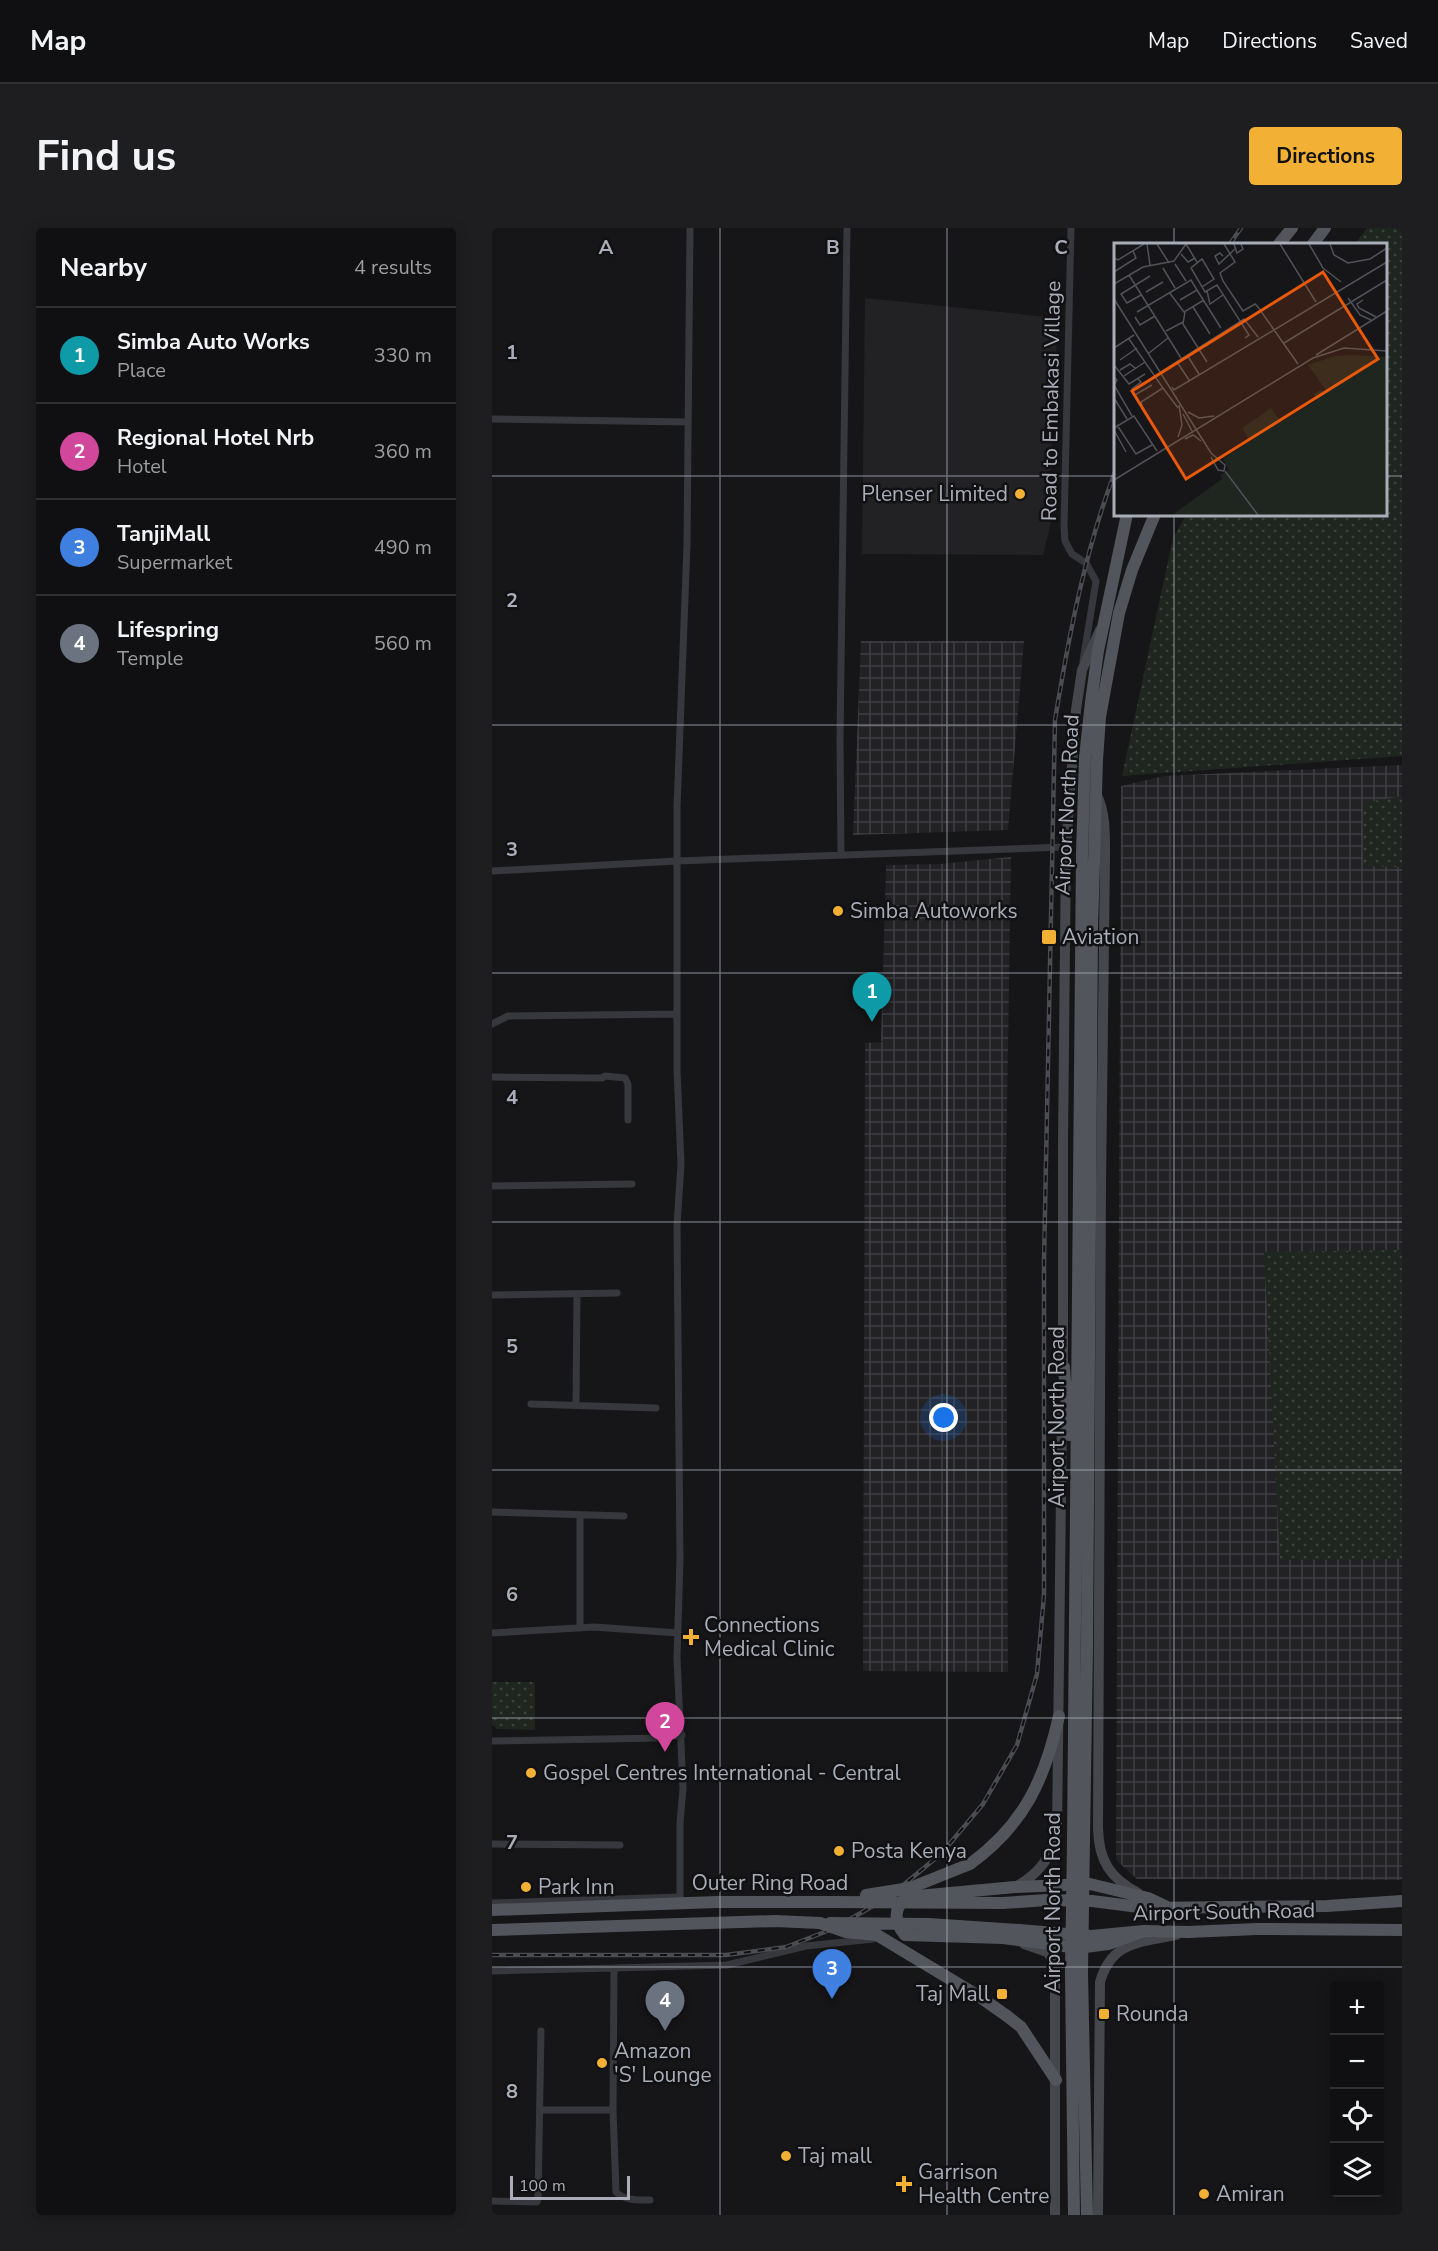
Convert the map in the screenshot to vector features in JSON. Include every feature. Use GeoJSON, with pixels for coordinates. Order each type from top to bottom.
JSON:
{"type":"FeatureCollection","features":[{"type":"Feature","properties":{"kind":"main road"},"geometry":{"type":"LineString","coordinates":[[1280,243],[1292,228]]}},
{"type":"Feature","properties":{"kind":"main road"},"geometry":{"type":"LineString","coordinates":[[1314,243],[1325,228]]}},
{"type":"Feature","properties":{"kind":"main road","name":"Airport North Road"},"geometry":{"type":"LineString","coordinates":[[1087,2215],[1082,1972],[1081,1647],[1076,1483],[1082,843],[1085,757],[1091,702],[1104,621],[1127,516]]}},
{"type":"Feature","properties":{"kind":"main road","name":"Airport North Road"},"geometry":{"type":"LineString","coordinates":[[1074,2215],[1071,1962],[1081,1647],[1096,791],[1100,717],[1119,614],[1132,570],[1154,516]]}},
{"type":"Feature","properties":{"kind":"main road","name":"Airport North Road"},"geometry":{"type":"LineString","coordinates":[[1015,1887],[1040,1869],[1049,1857],[1055,1842],[1059,1797],[1064,1367],[1066,847],[1076,710],[1082,670],[1104,621]]}},
{"type":"Feature","properties":{"kind":"main road","name":"Airport North Road"},"geometry":{"type":"LineString","coordinates":[[1096,791],[1101,804],[1105,834],[1098,1847],[1115,1877],[1148,1898]]}},
{"type":"Feature","properties":{"kind":"main road"},"geometry":{"type":"LineString","coordinates":[[1064,1367],[1069,1443],[1076,1483]]}},
{"type":"Feature","properties":{"kind":"main road"},"geometry":{"type":"LineString","coordinates":[[832,1902],[910,1888],[970,1864],[987,1851],[1006,1833],[1026,1807],[1046,1764],[1059,1716]]}},
{"type":"Feature","properties":{"kind":"main road"},"geometry":{"type":"LineString","coordinates":[[1144,1931],[1091,1948],[1061,1946],[1003,1938],[905,1935],[900,1928],[896,1914],[899,1905],[907,1897],[1015,1887],[1090,1884],[1148,1898],[1167,1907]]}},
{"type":"Feature","properties":{"kind":"main road","name":"Outer Ring Road"},"geometry":{"type":"LineString","coordinates":[[493,1907],[717,1902],[1003,1903],[1047,1900]]}},
{"type":"Feature","properties":{"kind":"main road","name":"Airport South Road"},"geometry":{"type":"LineString","coordinates":[[1047,1900],[1092,1901],[1138,1907],[1327,1906],[1402,1900]]}},
{"type":"Feature","properties":{"kind":"main road","name":"Outer Ring Road"},"geometry":{"type":"LineString","coordinates":[[493,1930],[775,1920],[820,1923],[929,1924],[1046,1932]]}},
{"type":"Feature","properties":{"kind":"main road"},"geometry":{"type":"LineString","coordinates":[[820,1923],[846,1932],[877,1935],[980,1997],[1021,2027],[1056,2080]]}},
{"type":"Feature","properties":{"kind":"main road","name":"Airport South Road"},"geometry":{"type":"LineString","coordinates":[[1046,1932],[1091,1936],[1144,1931],[1402,1929]]}},
{"type":"Feature","properties":{"kind":"main road"},"geometry":{"type":"LineString","coordinates":[[1098,2215],[1098,2014],[1102,1974],[1114,1956],[1132,1944],[1188,1932]]}},
{"type":"Feature","properties":{"kind":"main road","name":"Airport North Road"},"geometry":{"type":"LineString","coordinates":[[1003,1938],[1047,1952],[1055,1962],[1055,2215]]}},
{"type":"Feature","properties":{"kind":"street"},"geometry":{"type":"LineString","coordinates":[[493,1907],[681,1897],[682,1735],[678,1693],[680,1559],[677,1225],[681,1164],[677,1014],[677,808],[687,545],[690,228]]}},
{"type":"Feature","properties":{"kind":"street"},"geometry":{"type":"LineString","coordinates":[[841,855],[840,739],[847,228]]}},
{"type":"Feature","properties":{"kind":"street","name":"Road to Embakasi Village"},"geometry":{"type":"LineString","coordinates":[[1071,228],[1065,541],[1072,554],[1086,563],[1096,581],[1082,670]]}},
{"type":"Feature","properties":{"kind":"street"},"geometry":{"type":"LineString","coordinates":[[492,419],[688,422]]}},
{"type":"Feature","properties":{"kind":"street"},"geometry":{"type":"LineString","coordinates":[[492,871],[677,861],[1066,847]]}},
{"type":"Feature","properties":{"kind":"street"},"geometry":{"type":"LineString","coordinates":[[492,1024],[508,1016],[677,1014]]}},
{"type":"Feature","properties":{"kind":"street"},"geometry":{"type":"LineString","coordinates":[[492,1077],[602,1078],[605,1076],[625,1078],[628,1084],[628,1120]]}},
{"type":"Feature","properties":{"kind":"street"},"geometry":{"type":"LineString","coordinates":[[492,1186],[632,1184]]}},
{"type":"Feature","properties":{"kind":"street"},"geometry":{"type":"LineString","coordinates":[[492,1295],[617,1293]]}},
{"type":"Feature","properties":{"kind":"street"},"geometry":{"type":"LineString","coordinates":[[576,1405],[577,1295]]}},
{"type":"Feature","properties":{"kind":"street"},"geometry":{"type":"LineString","coordinates":[[531,1404],[656,1408]]}},
{"type":"Feature","properties":{"kind":"street"},"geometry":{"type":"LineString","coordinates":[[492,1512],[624,1516]]}},
{"type":"Feature","properties":{"kind":"street"},"geometry":{"type":"LineString","coordinates":[[580,1516],[580,1628]]}},
{"type":"Feature","properties":{"kind":"street"},"geometry":{"type":"LineString","coordinates":[[492,1633],[610,1628],[678,1633]]}},
{"type":"Feature","properties":{"kind":"street"},"geometry":{"type":"LineString","coordinates":[[492,1741],[661,1738],[682,1735]]}},
{"type":"Feature","properties":{"kind":"street"},"geometry":{"type":"LineString","coordinates":[[492,1844],[620,1845]]}},
{"type":"Feature","properties":{"kind":"street"},"geometry":{"type":"LineString","coordinates":[[492,1971],[727,1965],[806,1946],[905,1935]]}},
{"type":"Feature","properties":{"kind":"street"},"geometry":{"type":"LineString","coordinates":[[614,1968],[613,2110],[616,2192],[634,2200],[650,2200]]}},
{"type":"Feature","properties":{"kind":"street"},"geometry":{"type":"LineString","coordinates":[[492,2201],[537,2202],[538,2199],[542,2031]]}},
{"type":"Feature","properties":{"kind":"street"},"geometry":{"type":"LineString","coordinates":[[541,2109],[613,2110]]}},
{"type":"Feature","properties":{"kind":"shaded area"},"geometry":{"type":"Polygon","coordinates":[[[1367,228],[1402,228],[1402,756],[1122,776],[1173,538],[1185,516],[1387,516],[1387,243],[1356,243],[1367,228]]]}},
{"type":"Feature","properties":{"kind":"shaded area"},"geometry":{"type":"Polygon","coordinates":[[[865,298],[1058,318],[1050,476],[1053,513],[1043,555],[862,554],[865,298]]]}},
{"type":"Feature","properties":{"kind":"shaded area"},"geometry":{"type":"Polygon","coordinates":[[[861,641],[1024,641],[1008,830],[853,835],[861,641]]]}},
{"type":"Feature","properties":{"kind":"shaded area"},"geometry":{"type":"Polygon","coordinates":[[[1402,765],[1402,1880],[1137,1879],[1116,1860],[1121,786],[1164,776],[1402,765]]]}},
{"type":"Feature","properties":{"kind":"shaded area"},"geometry":{"type":"Polygon","coordinates":[[[1402,796],[1402,867],[1363,866],[1363,803],[1402,796]]]}},
{"type":"Feature","properties":{"kind":"shaded area"},"geometry":{"type":"Polygon","coordinates":[[[1011,857],[1006,1173],[1008,1672],[863,1671],[865,1043],[883,1042],[881,1041],[886,865],[940,864],[1011,857]]]}},
{"type":"Feature","properties":{"kind":"shaded area"},"geometry":{"type":"Polygon","coordinates":[[[1402,1250],[1402,1559],[1280,1560],[1264,1252],[1402,1250]]]}},
{"type":"Feature","properties":{"kind":"shaded area"},"geometry":{"type":"Polygon","coordinates":[[[492,1682],[535,1682],[535,1730],[497,1729],[492,1725],[492,1682]]]}},
{"type":"Feature","properties":{"kind":"railway"},"geometry":{"type":"LineString","coordinates":[[1231,243],[1241,228]]}},
{"type":"Feature","properties":{"kind":"railway"},"geometry":{"type":"LineString","coordinates":[[492,1955],[726,1955],[786,1947],[835,1928],[890,1896],[942,1853],[983,1804],[1017,1745],[1037,1674],[1044,1595],[1044,1261],[1055,720],[1079,593],[1095,530],[1114,475]]}},
{"type":"Feature","properties":{"kind":"place","name":"Plenser Limited"},"geometry":{"type":"Point","coordinates":[1020,494]}},
{"type":"Feature","properties":{"kind":"place","name":"Simba Autoworks"},"geometry":{"type":"Point","coordinates":[838,911]}},
{"type":"Feature","properties":{"kind":"place","name":"Aviation"},"geometry":{"type":"Point","coordinates":[1049,937]}},
{"type":"Feature","properties":{"kind":"place","name":"Simba Auto Works"},"geometry":{"type":"Point","coordinates":[872,1022]}},
{"type":"Feature","properties":{"kind":"place","name":"Connections Medical Clinic"},"geometry":{"type":"Point","coordinates":[691,1637]}},
{"type":"Feature","properties":{"kind":"place","name":"Regional Hotel Nrb"},"geometry":{"type":"Point","coordinates":[665,1752]}},
{"type":"Feature","properties":{"kind":"place","name":"Gospel Centres International - Central"},"geometry":{"type":"Point","coordinates":[531,1773]}},
{"type":"Feature","properties":{"kind":"place","name":"Posta Kenya"},"geometry":{"type":"Point","coordinates":[839,1851]}},
{"type":"Feature","properties":{"kind":"place","name":"Park Inn"},"geometry":{"type":"Point","coordinates":[526,1887]}},
{"type":"Feature","properties":{"kind":"place","name":"Taj Mall"},"geometry":{"type":"Point","coordinates":[1002,1994]}},
{"type":"Feature","properties":{"kind":"place","name":"TanjiMall"},"geometry":{"type":"Point","coordinates":[832,1999]}},
{"type":"Feature","properties":{"kind":"place","name":"Rounda"},"geometry":{"type":"Point","coordinates":[1104,2014]}},
{"type":"Feature","properties":{"kind":"place","name":"Lifespring"},"geometry":{"type":"Point","coordinates":[665,2031]}},
{"type":"Feature","properties":{"kind":"place","name":"Amazon 'S' Lounge"},"geometry":{"type":"Point","coordinates":[602,2063]}},
{"type":"Feature","properties":{"kind":"place","name":"Taj mall"},"geometry":{"type":"Point","coordinates":[786,2156]}},
{"type":"Feature","properties":{"kind":"place","name":"Garrison Health Centre"},"geometry":{"type":"Point","coordinates":[904,2184]}},
{"type":"Feature","properties":{"kind":"place","name":"Amiran"},"geometry":{"type":"Point","coordinates":[1204,2194]}}]}
